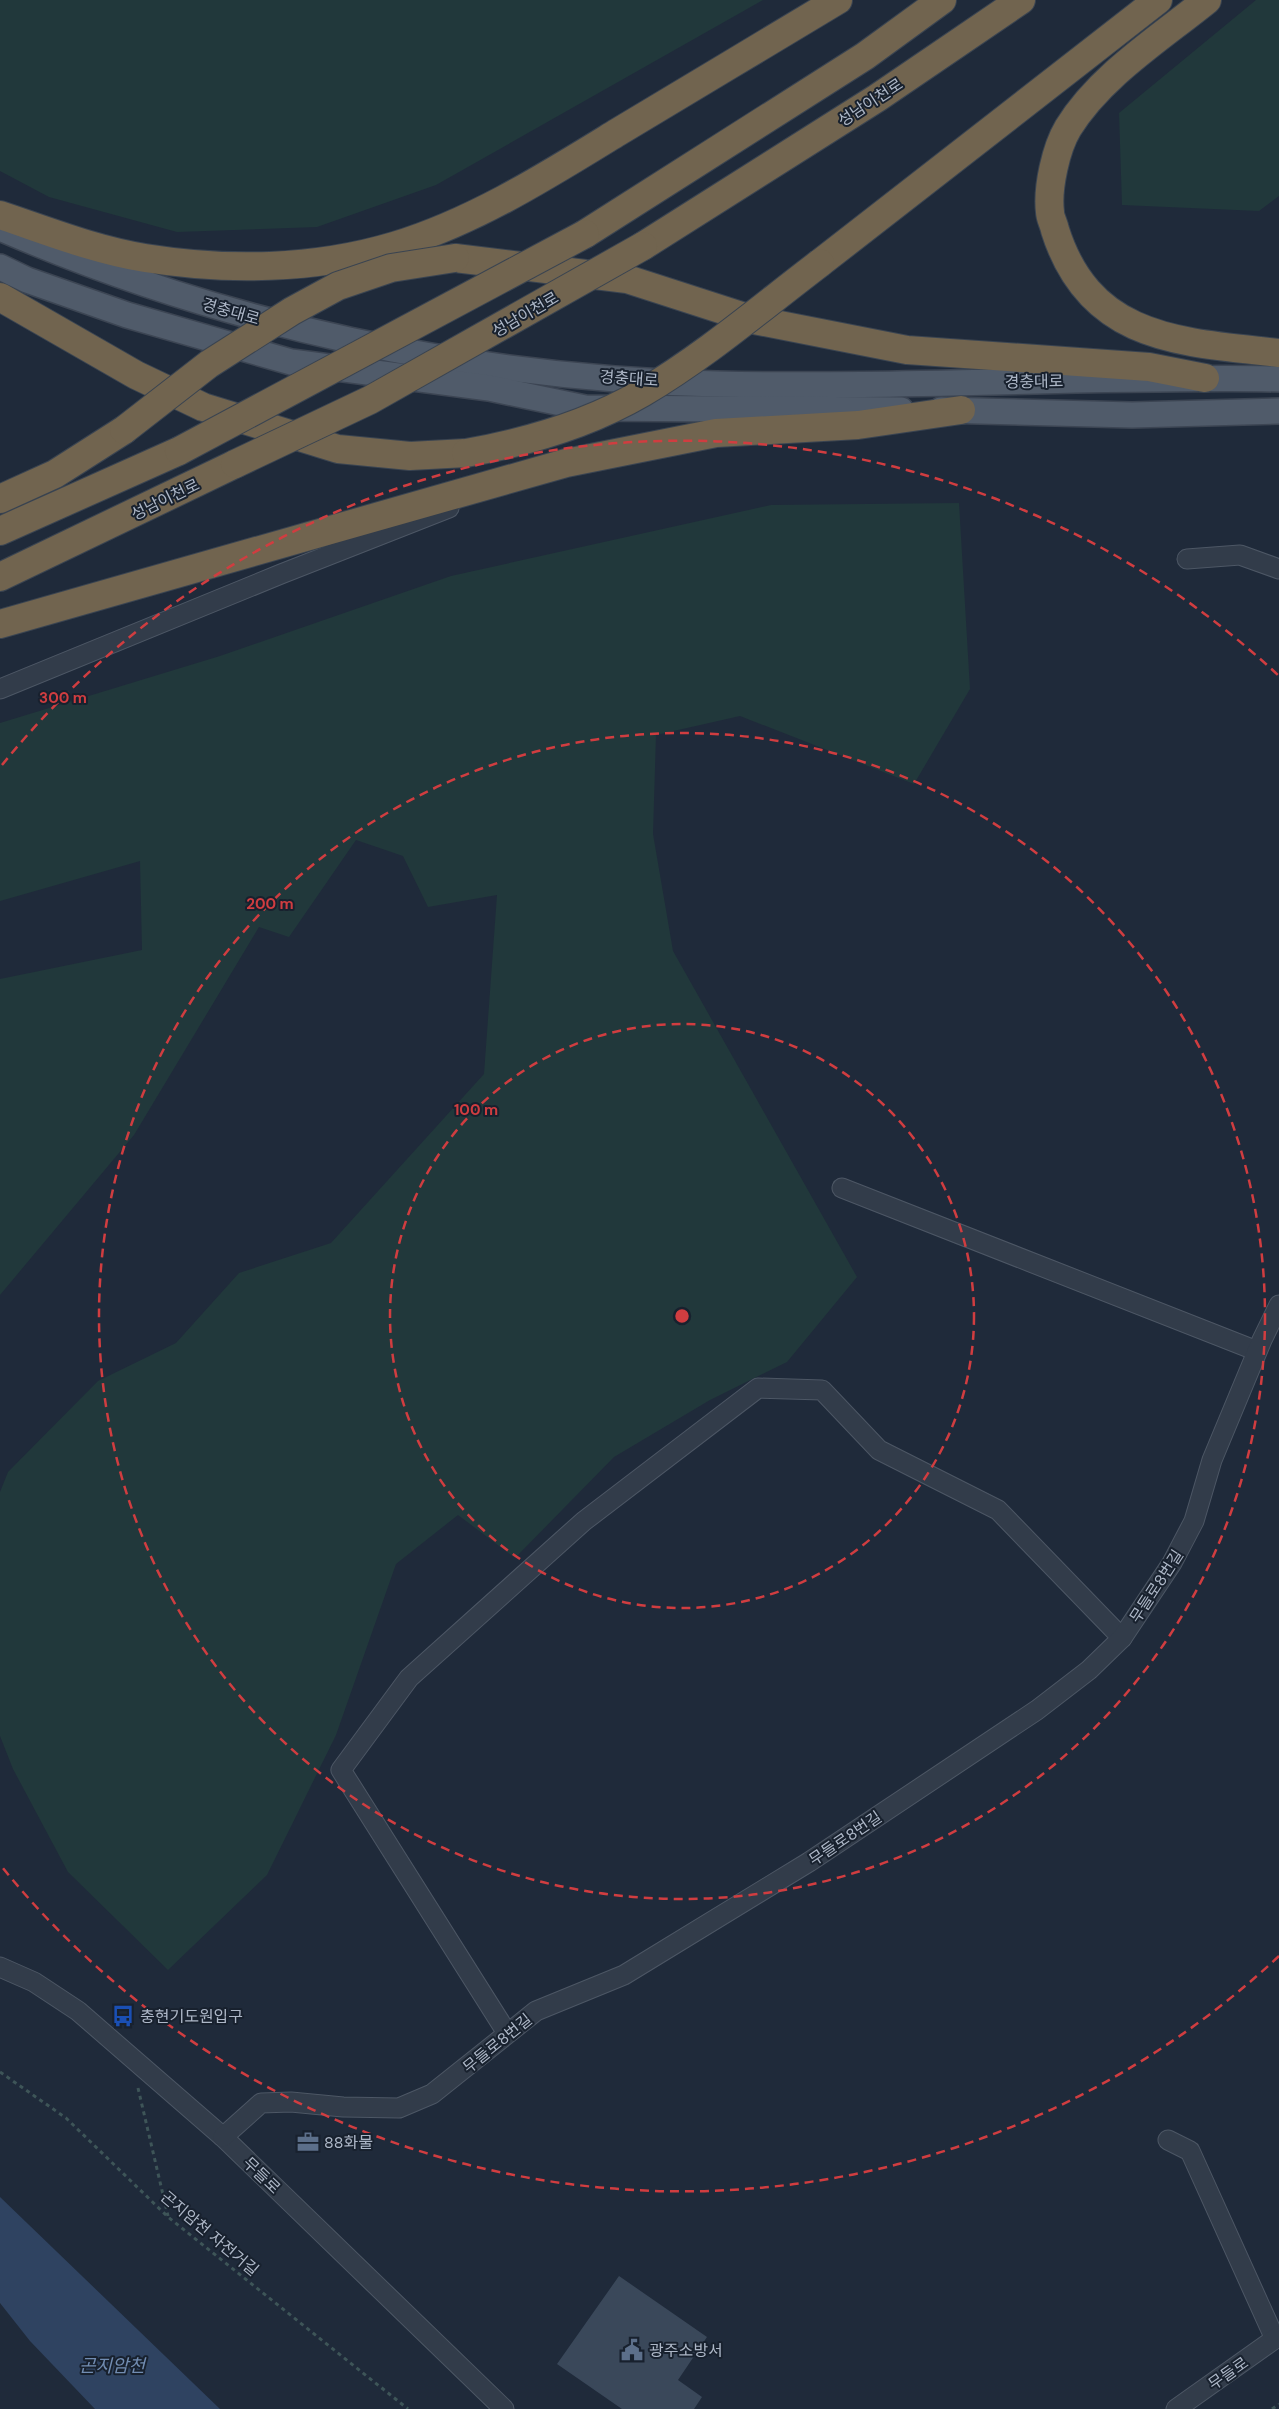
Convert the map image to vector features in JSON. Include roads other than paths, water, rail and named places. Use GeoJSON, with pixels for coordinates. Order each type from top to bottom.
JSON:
{"type":"FeatureCollection","features":[{"type":"Feature","properties":{"kind":"highway"},"geometry":{"type":"LineString","coordinates":[[0,215],[86,245],[144,258],[197,264],[266,267],[330,260],[394,246],[457,221],[526,188],[838,0]]}},
{"type":"Feature","properties":{"kind":"highway"},"geometry":{"type":"LineString","coordinates":[[0,531],[179,451],[585,234],[865,56],[942,0]]}},
{"type":"Feature","properties":{"kind":"highway","name":"성남이천로"},"geometry":{"type":"LineString","coordinates":[[0,577],[370,400],[643,246],[877,98],[1021,0]]}},
{"type":"Feature","properties":{"kind":"highway"},"geometry":{"type":"LineString","coordinates":[[0,297],[136,375],[203,407],[338,449],[410,456],[466,453],[531,439],[563,429],[641,393],[690,361],[820,263],[1158,0]]}},
{"type":"Feature","properties":{"kind":"highway"},"geometry":{"type":"LineString","coordinates":[[1207,0],[1098,88],[1068,129],[1052,173],[1050,212],[1062,253],[1087,292],[1114,315],[1151,333],[1189,342],[1279,353]]}},
{"type":"Feature","properties":{"kind":"highway"},"geometry":{"type":"LineString","coordinates":[[0,499],[55,474],[124,430],[209,364],[292,311],[338,286],[391,268],[455,258],[627,279],[754,320],[907,350],[1149,367],[1205,378]]}},
{"type":"Feature","properties":{"kind":"highway"},"geometry":{"type":"LineString","coordinates":[[0,624],[566,463],[716,433],[858,425],[961,410]]}},
{"type":"Feature","properties":{"kind":"main road","name":"경충대로"},"geometry":{"type":"LineString","coordinates":[[0,228],[68,258],[240,314],[371,346],[492,366],[586,376],[714,384],[1205,378],[1279,379]]}},
{"type":"Feature","properties":{"kind":"main road","name":"경충대로"},"geometry":{"type":"LineString","coordinates":[[0,267],[27,280],[127,315],[291,362],[489,388],[584,408],[961,410],[1132,415],[1279,411]]}},
{"type":"Feature","properties":{"kind":"street"},"geometry":{"type":"LineString","coordinates":[[0,689],[281,574],[566,463]]}},
{"type":"Feature","properties":{"kind":"street"},"geometry":{"type":"LineString","coordinates":[[1187,559],[1240,555],[1279,569]]}},
{"type":"Feature","properties":{"kind":"street"},"geometry":{"type":"LineString","coordinates":[[842,1188],[1257,1350]]}},
{"type":"Feature","properties":{"kind":"street","name":"무들로8번길"},"geometry":{"type":"LineString","coordinates":[[223,2137],[262,2103],[291,2102],[343,2107],[399,2108],[432,2094],[470,2065],[506,2033],[536,2011],[624,1976],[809,1862],[1037,1710],[1090,1670],[1122,1638],[1172,1563],[1194,1521],[1212,1460],[1257,1350],[1279,1305]]}},
{"type":"Feature","properties":{"kind":"street"},"geometry":{"type":"LineString","coordinates":[[506,2033],[341,1770],[409,1678],[584,1521],[758,1388],[822,1390],[879,1450],[998,1510],[1122,1638]]}},
{"type":"Feature","properties":{"kind":"street","name":"무들로"},"geometry":{"type":"LineString","coordinates":[[0,1967],[34,1982],[70,2006],[130,2055],[223,2137],[504,2409]]}},
{"type":"Feature","properties":{"kind":"street"},"geometry":{"type":"LineString","coordinates":[[1168,2140],[1190,2151],[1277,2338]]}},
{"type":"Feature","properties":{"kind":"street","name":"무들로"},"geometry":{"type":"LineString","coordinates":[[1176,2409],[1277,2338]]}},
{"type":"Feature","properties":{"kind":"water","name":"곤지암천"},"geometry":{"type":"Polygon","coordinates":[[[0,2197],[220,2409],[95,2409],[30,2341],[0,2303],[0,2197]]]}},
{"type":"Feature","properties":{"kind":"place","name":"충현기도원입구"},"geometry":{"type":"Point","coordinates":[123,2016]}},
{"type":"Feature","properties":{"kind":"place","name":"88화물"},"geometry":{"type":"Point","coordinates":[308,2142]}},
{"type":"Feature","properties":{"kind":"place","name":"광주소방서"},"geometry":{"type":"Point","coordinates":[632,2350]}}]}
